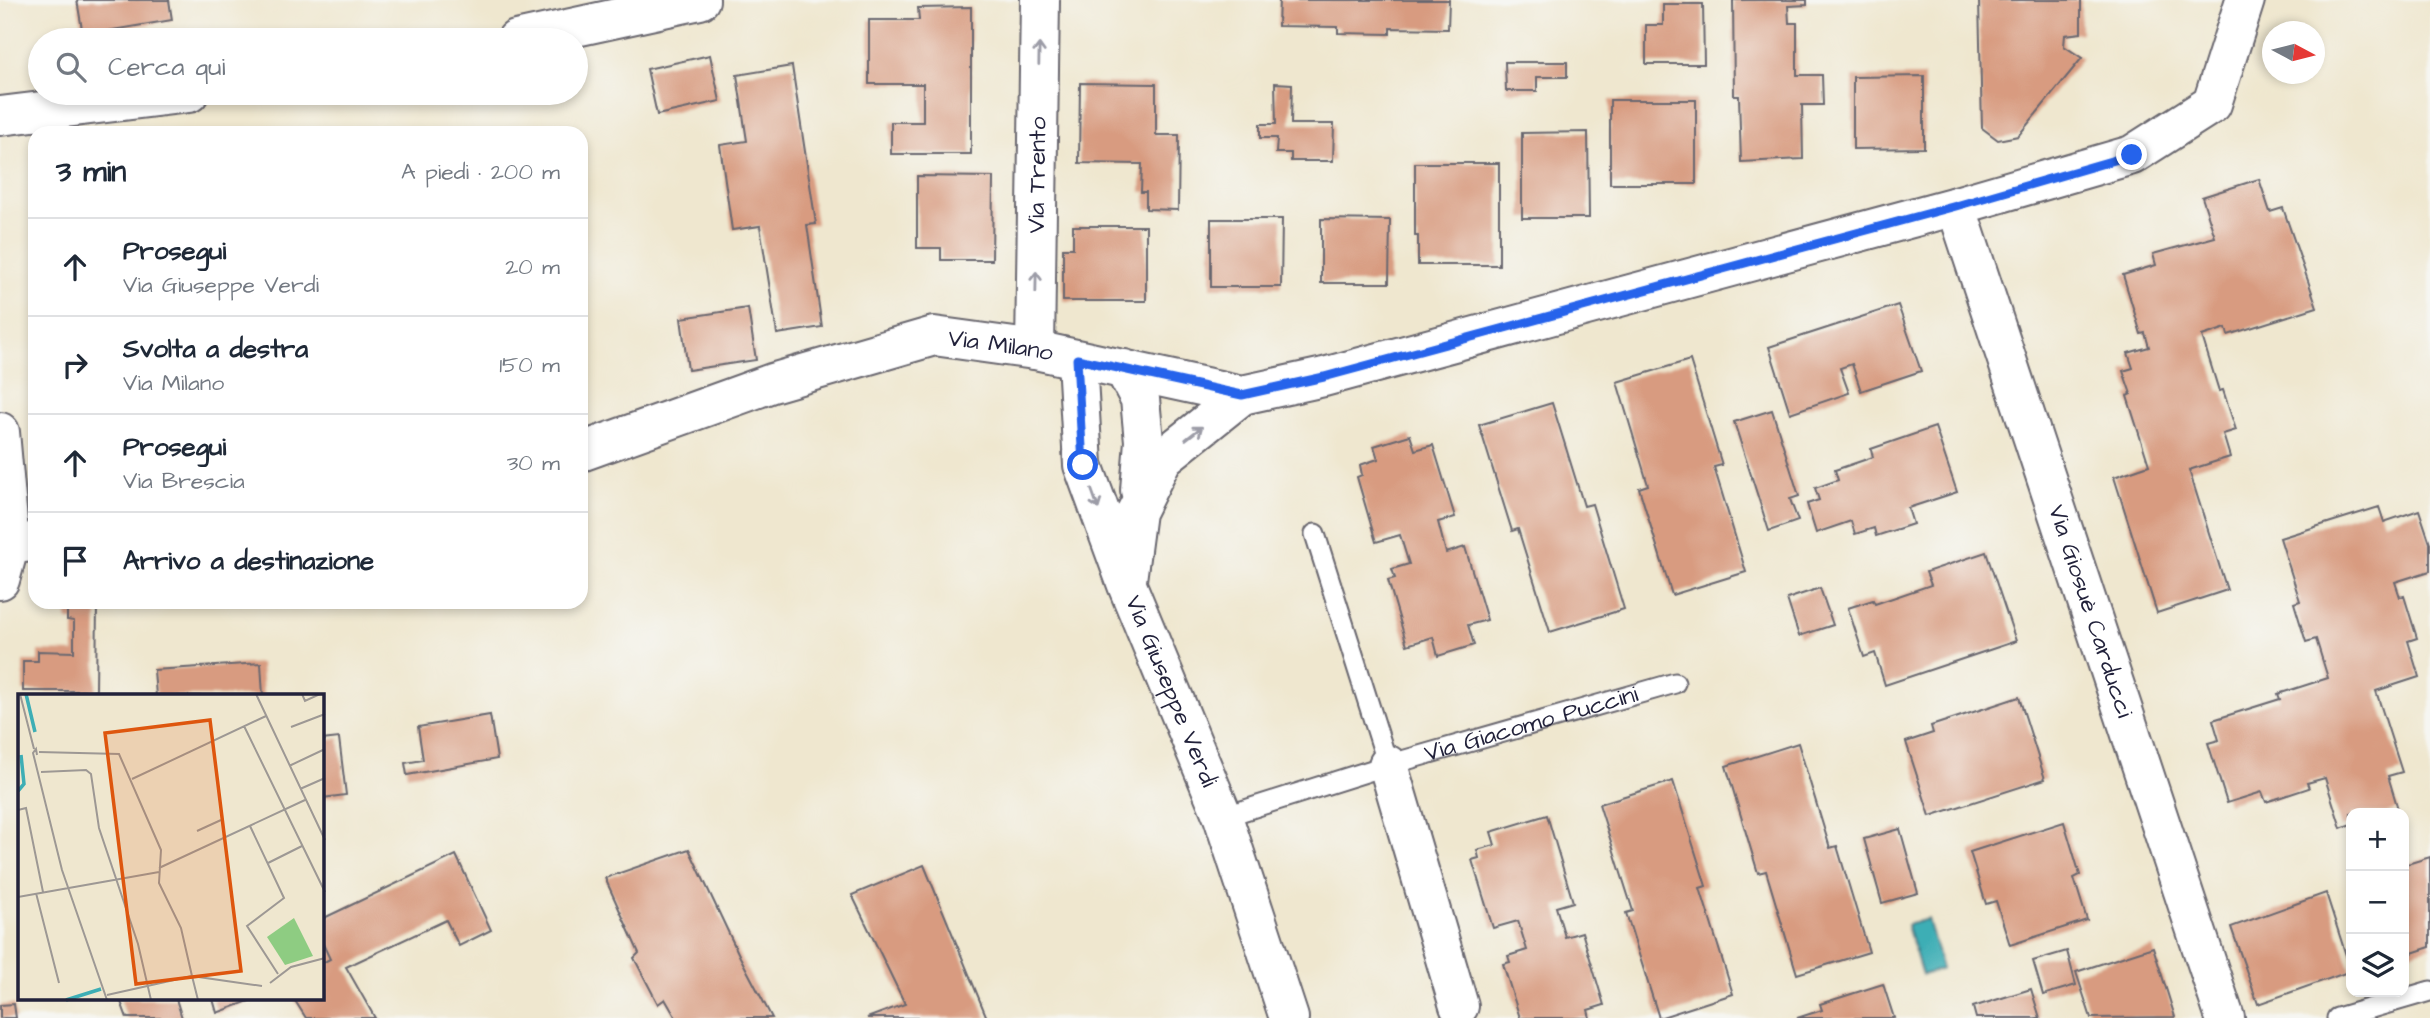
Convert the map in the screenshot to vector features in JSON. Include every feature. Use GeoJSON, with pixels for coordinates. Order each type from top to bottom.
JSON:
{"type":"FeatureCollection","features":[{"type":"Feature","properties":{"kind":"street"},"geometry":{"type":"LineString","coordinates":[[571,28],[700,0]]}},
{"type":"Feature","properties":{"kind":"street","name":"Via Trento"},"geometry":{"type":"LineString","coordinates":[[1035,350],[1040,0]]}},
{"type":"Feature","properties":{"kind":"street","name":"Via Milano"},"geometry":{"type":"LineString","coordinates":[[588,449],[772,383],[934,336],[1035,350],[1242,395],[1324,377],[1956,206],[2132,155],[2212,104],[2245,0]]}},
{"type":"Feature","properties":{"kind":"street"},"geometry":{"type":"LineString","coordinates":[[0,116],[90,105]]}},
{"type":"Feature","properties":{"kind":"street","name":"Via Giosuè Carducci"},"geometry":{"type":"LineString","coordinates":[[1956,206],[2225,1018]]}},
{"type":"Feature","properties":{"kind":"street","name":"Via Giuseppe Verdi"},"geometry":{"type":"LineString","coordinates":[[1077,359],[1083,465],[1127,585],[1223,817],[1289,1018]]}},
{"type":"Feature","properties":{"kind":"street"},"geometry":{"type":"LineString","coordinates":[[1124,369],[1140,399],[1144,441],[1139,506],[1127,585]]}},
{"type":"Feature","properties":{"kind":"street"},"geometry":{"type":"LineString","coordinates":[[1139,506],[1163,458],[1242,395]]}},
{"type":"Feature","properties":{"kind":"street"},"geometry":{"type":"LineString","coordinates":[[0,432],[11,552]]}},
{"type":"Feature","properties":{"kind":"street"},"geometry":{"type":"LineString","coordinates":[[1388,765],[1459,1006]]}},
{"type":"Feature","properties":{"kind":"lane"},"geometry":{"type":"LineString","coordinates":[[1315,534],[1388,765]]}},
{"type":"Feature","properties":{"kind":"lane","name":"Via Giacomo Puccini"},"geometry":{"type":"LineString","coordinates":[[1223,817],[1388,765],[1675,683]]}},
{"type":"Feature","properties":{"kind":"lane"},"geometry":{"type":"LineString","coordinates":[[2337,1018],[2430,991]]}},
{"type":"Feature","properties":{"kind":"water"},"geometry":{"type":"Polygon","coordinates":[[[1928,919],[1942,969],[1922,975],[1907,925],[1928,919]]]}},
{"type":"Feature","properties":{"kind":"building"},"geometry":{"type":"Polygon","coordinates":[[[77,0],[169,0],[172,20],[125,28],[82,28],[77,0]]]}},
{"type":"Feature","properties":{"kind":"building"},"geometry":{"type":"Polygon","coordinates":[[[1279,0],[1449,0],[1448,29],[1390,28],[1390,34],[1338,33],[1338,27],[1278,26],[1279,0]]]}},
{"type":"Feature","properties":{"kind":"building"},"geometry":{"type":"Polygon","coordinates":[[[1733,0],[1807,0],[1807,5],[1788,6],[1789,23],[1797,23],[1797,75],[1822,75],[1823,105],[1802,105],[1803,159],[1741,162],[1739,96],[1734,96],[1733,0]]]}},
{"type":"Feature","properties":{"kind":"building"},"geometry":{"type":"Polygon","coordinates":[[[1979,0],[2081,0],[2081,33],[2065,35],[2064,46],[2082,58],[2018,136],[1998,140],[1982,128],[1979,0]]]}},
{"type":"Feature","properties":{"kind":"building"},"geometry":{"type":"Polygon","coordinates":[[[1663,4],[1703,4],[1704,64],[1646,64],[1646,25],[1663,25],[1663,4]]]}},
{"type":"Feature","properties":{"kind":"building"},"geometry":{"type":"Polygon","coordinates":[[[971,7],[971,154],[891,154],[891,122],[923,122],[923,84],[869,84],[869,20],[919,20],[918,8],[971,7]]]}},
{"type":"Feature","properties":{"kind":"building"},"geometry":{"type":"Polygon","coordinates":[[[710,55],[720,101],[657,115],[647,69],[710,55]]]}},
{"type":"Feature","properties":{"kind":"building"},"geometry":{"type":"Polygon","coordinates":[[[1505,62],[1567,62],[1567,77],[1537,77],[1537,91],[1506,91],[1505,62]]]}},
{"type":"Feature","properties":{"kind":"building"},"geometry":{"type":"Polygon","coordinates":[[[792,66],[816,224],[807,225],[822,327],[777,334],[760,226],[732,230],[720,145],[747,141],[737,75],[792,66]]]}},
{"type":"Feature","properties":{"kind":"building"},"geometry":{"type":"Polygon","coordinates":[[[1924,76],[1924,148],[1853,149],[1853,77],[1924,76]]]}},
{"type":"Feature","properties":{"kind":"building"},"geometry":{"type":"Polygon","coordinates":[[[1080,83],[1156,84],[1156,135],[1179,135],[1178,210],[1146,209],[1146,192],[1141,192],[1142,164],[1079,163],[1080,83]]]}},
{"type":"Feature","properties":{"kind":"building"},"geometry":{"type":"Polygon","coordinates":[[[1275,83],[1292,84],[1291,124],[1334,124],[1333,161],[1291,161],[1291,153],[1276,153],[1277,138],[1260,138],[1260,124],[1276,124],[1275,83]]]}},
{"type":"Feature","properties":{"kind":"building"},"geometry":{"type":"Polygon","coordinates":[[[1610,100],[1696,100],[1696,184],[1610,184],[1610,100]]]}},
{"type":"Feature","properties":{"kind":"building"},"geometry":{"type":"Polygon","coordinates":[[[1588,132],[1589,218],[1522,218],[1522,133],[1588,132]]]}},
{"type":"Feature","properties":{"kind":"building"},"geometry":{"type":"Polygon","coordinates":[[[1415,163],[1499,163],[1499,265],[1418,265],[1418,236],[1415,236],[1415,163]]]}},
{"type":"Feature","properties":{"kind":"building"},"geometry":{"type":"Polygon","coordinates":[[[917,176],[993,177],[992,260],[941,260],[941,248],[917,248],[917,176]]]}},
{"type":"Feature","properties":{"kind":"building"},"geometry":{"type":"Polygon","coordinates":[[[2259,179],[2270,212],[2283,208],[2317,307],[2228,335],[2226,328],[2202,336],[2219,391],[2223,390],[2236,430],[2223,434],[2230,457],[2189,470],[2227,590],[2157,613],[2114,477],[2149,465],[2127,396],[2131,394],[2123,371],[2133,368],[2128,353],[2149,347],[2145,333],[2141,334],[2123,275],[2156,265],[2153,254],[2215,237],[2202,197],[2259,179]]]}},
{"type":"Feature","properties":{"kind":"building"},"geometry":{"type":"Polygon","coordinates":[[[1211,219],[1282,219],[1281,287],[1211,287],[1211,219]]]}},
{"type":"Feature","properties":{"kind":"building"},"geometry":{"type":"Polygon","coordinates":[[[1321,219],[1390,220],[1389,283],[1321,283],[1321,219]]]}},
{"type":"Feature","properties":{"kind":"building"},"geometry":{"type":"Polygon","coordinates":[[[1073,226],[1146,226],[1146,301],[1063,301],[1063,248],[1073,248],[1073,226]]]}},
{"type":"Feature","properties":{"kind":"building"},"geometry":{"type":"Polygon","coordinates":[[[1898,305],[1921,371],[1861,391],[1852,364],[1840,368],[1849,393],[1790,413],[1769,347],[1898,305]]]}},
{"type":"Feature","properties":{"kind":"building"},"geometry":{"type":"Polygon","coordinates":[[[748,308],[756,360],[688,370],[681,318],[748,308]]]}},
{"type":"Feature","properties":{"kind":"building"},"geometry":{"type":"Polygon","coordinates":[[[1690,360],[1722,465],[1714,467],[1746,572],[1672,595],[1639,488],[1648,485],[1617,382],[1690,360]]]}},
{"type":"Feature","properties":{"kind":"building"},"geometry":{"type":"Polygon","coordinates":[[[1552,403],[1584,506],[1592,504],[1624,609],[1550,632],[1518,529],[1512,531],[1479,425],[1552,403]]]}},
{"type":"Feature","properties":{"kind":"building"},"geometry":{"type":"Polygon","coordinates":[[[1772,410],[1799,496],[1790,499],[1798,521],[1769,531],[1734,422],[1772,410]]]}},
{"type":"Feature","properties":{"kind":"building"},"geometry":{"type":"Polygon","coordinates":[[[1935,427],[1957,492],[1908,508],[1913,524],[1876,536],[1874,528],[1855,534],[1851,521],[1816,533],[1807,504],[1819,500],[1815,488],[1838,480],[1835,470],[1873,457],[1871,449],[1935,427]]]}},
{"type":"Feature","properties":{"kind":"building"},"geometry":{"type":"Polygon","coordinates":[[[1410,435],[1415,450],[1433,445],[1455,517],[1438,522],[1446,553],[1465,547],[1487,620],[1468,625],[1474,645],[1438,656],[1433,637],[1407,645],[1388,580],[1395,578],[1392,569],[1409,564],[1400,535],[1376,542],[1357,477],[1362,475],[1360,465],[1378,459],[1374,446],[1410,435]]]}},
{"type":"Feature","properties":{"kind":"building"},"geometry":{"type":"Polygon","coordinates":[[[2379,507],[2384,522],[2419,510],[2430,543],[2430,571],[2395,582],[2400,597],[2404,596],[2417,638],[2408,641],[2419,677],[2376,691],[2402,772],[2388,776],[2398,808],[2346,808],[2346,826],[2341,828],[2325,778],[2307,783],[2309,788],[2266,802],[2262,792],[2227,803],[2208,743],[2219,740],[2213,720],[2280,699],[2278,694],[2328,678],[2316,639],[2306,642],[2294,603],[2300,601],[2280,538],[2379,507]]]}},
{"type":"Feature","properties":{"kind":"building"},"geometry":{"type":"Polygon","coordinates":[[[1986,552],[2016,641],[1885,685],[1875,653],[1864,657],[1848,608],[1873,600],[1875,604],[1931,585],[1926,572],[1986,552]]]}},
{"type":"Feature","properties":{"kind":"building"},"geometry":{"type":"Polygon","coordinates":[[[1820,588],[1833,625],[1799,636],[1787,599],[1820,588]]]}},
{"type":"Feature","properties":{"kind":"building"},"geometry":{"type":"Polygon","coordinates":[[[67,609],[97,609],[96,691],[23,691],[23,661],[38,661],[38,651],[74,652],[74,621],[67,620],[67,609]]]}},
{"type":"Feature","properties":{"kind":"building"},"geometry":{"type":"Polygon","coordinates":[[[261,663],[263,694],[156,694],[154,670],[261,663]]]}},
{"type":"Feature","properties":{"kind":"building"},"geometry":{"type":"Polygon","coordinates":[[[2019,697],[2045,779],[1930,816],[1906,742],[1933,733],[1931,726],[2019,697]]]}},
{"type":"Feature","properties":{"kind":"building"},"geometry":{"type":"Polygon","coordinates":[[[490,715],[497,759],[407,775],[405,763],[423,760],[418,727],[490,715]]]}},
{"type":"Feature","properties":{"kind":"building"},"geometry":{"type":"Polygon","coordinates":[[[339,738],[346,795],[324,798],[324,740],[339,738]]]}},
{"type":"Feature","properties":{"kind":"building"},"geometry":{"type":"Polygon","coordinates":[[[1798,743],[1830,848],[1837,846],[1869,952],[1797,974],[1766,871],[1758,873],[1726,766],[1798,743]]]}},
{"type":"Feature","properties":{"kind":"building"},"geometry":{"type":"Polygon","coordinates":[[[1673,781],[1706,886],[1700,888],[1733,994],[1659,1018],[1626,913],[1633,911],[1599,804],[1673,781]]]}},
{"type":"Feature","properties":{"kind":"building"},"geometry":{"type":"Polygon","coordinates":[[[1547,815],[1573,902],[1556,907],[1565,937],[1582,932],[1604,1005],[1588,1010],[1590,1018],[1520,1018],[1503,964],[1510,962],[1508,956],[1527,950],[1518,921],[1493,928],[1472,860],[1479,858],[1477,850],[1495,845],[1491,832],[1547,815]]]}},
{"type":"Feature","properties":{"kind":"building"},"geometry":{"type":"Polygon","coordinates":[[[2064,822],[2080,875],[2074,878],[2087,920],[2010,945],[1996,901],[1986,904],[1970,852],[2064,822]]]}},
{"type":"Feature","properties":{"kind":"building"},"geometry":{"type":"Polygon","coordinates":[[[1900,829],[1918,893],[1882,903],[1864,839],[1900,829]]]}},
{"type":"Feature","properties":{"kind":"building"},"geometry":{"type":"Polygon","coordinates":[[[689,849],[772,1018],[676,1018],[665,999],[658,1004],[634,958],[639,953],[605,878],[689,849]]]}},
{"type":"Feature","properties":{"kind":"building"},"geometry":{"type":"Polygon","coordinates":[[[456,855],[491,930],[459,946],[446,920],[346,967],[375,1018],[306,1018],[295,1000],[324,1000],[324,962],[330,959],[324,946],[324,918],[456,855]]]}},
{"type":"Feature","properties":{"kind":"building"},"geometry":{"type":"Polygon","coordinates":[[[2430,857],[2430,947],[2409,954],[2409,871],[2409,863],[2430,857]]]}},
{"type":"Feature","properties":{"kind":"building"},"geometry":{"type":"Polygon","coordinates":[[[924,865],[987,1018],[867,1018],[905,1004],[852,895],[924,865]]]}},
{"type":"Feature","properties":{"kind":"building"},"geometry":{"type":"Polygon","coordinates":[[[2326,893],[2346,955],[2346,973],[2258,1004],[2231,927],[2326,893]]]}},
{"type":"Feature","properties":{"kind":"building"},"geometry":{"type":"Polygon","coordinates":[[[2153,947],[2175,1017],[2091,1018],[2076,972],[2153,947]]]}},
{"type":"Feature","properties":{"kind":"building"},"geometry":{"type":"Polygon","coordinates":[[[2067,951],[2076,985],[2043,995],[2033,961],[2067,951]]]}},
{"type":"Feature","properties":{"kind":"building"},"geometry":{"type":"Polygon","coordinates":[[[1883,984],[1894,1018],[1797,1018],[1822,1010],[1820,1004],[1883,984]]]}},
{"type":"Feature","properties":{"kind":"building"},"geometry":{"type":"Polygon","coordinates":[[[2031,989],[2040,1018],[1976,1018],[1973,1007],[2031,989]]]}},
{"type":"Feature","properties":{"kind":"building"},"geometry":{"type":"Polygon","coordinates":[[[120,1000],[176,1000],[182,1018],[127,1018],[120,1000]]]}},
{"type":"Feature","properties":{"kind":"building"},"geometry":{"type":"Polygon","coordinates":[[[213,1000],[249,1001],[217,1013],[213,1000]]]}},
{"type":"Feature","properties":{"kind":"building"},"geometry":{"type":"Polygon","coordinates":[[[14,1004],[16,1018],[0,1018],[0,1005],[14,1004]]]}},
{"type":"Feature","properties":{"kind":"route"},"geometry":{"type":"LineString","coordinates":[[1083,465],[1077,359],[1242,395],[1324,377],[1956,206],[2132,155]]}}]}
